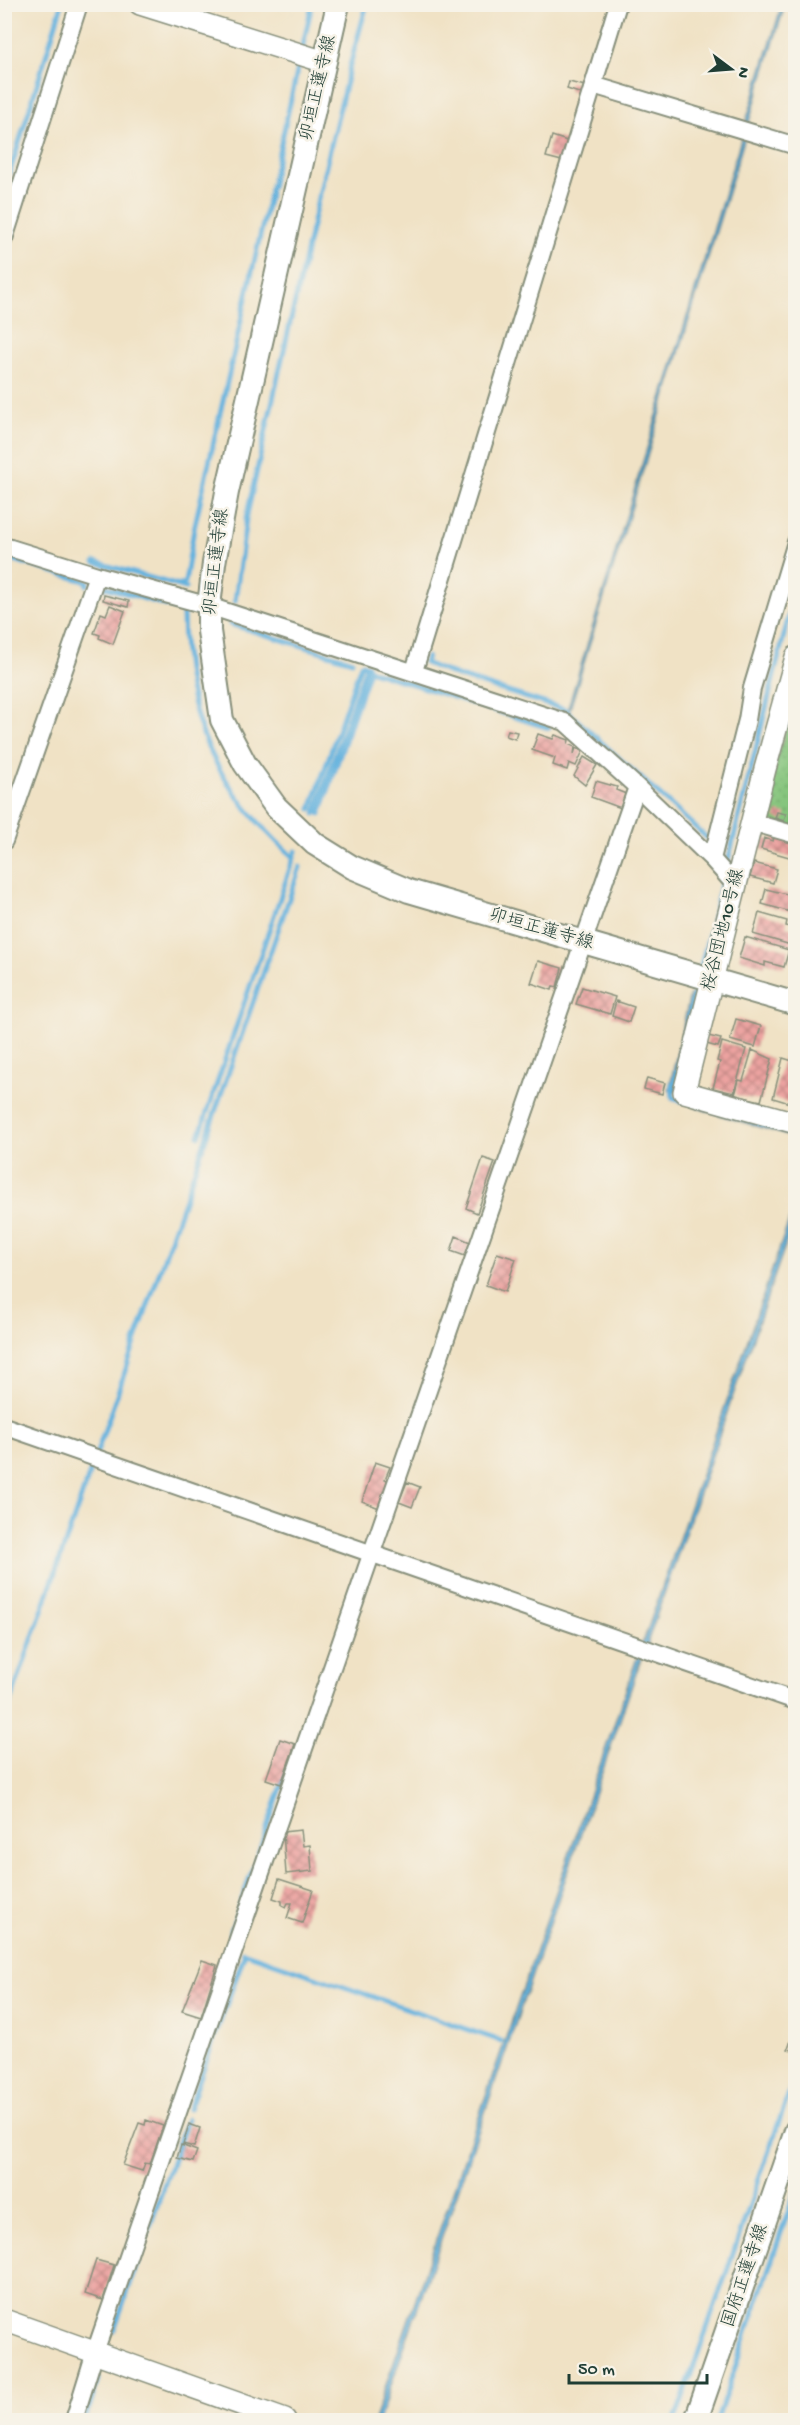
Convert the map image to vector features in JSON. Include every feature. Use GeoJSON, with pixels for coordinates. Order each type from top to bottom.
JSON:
{"type":"FeatureCollection","features":[{"type":"Feature","properties":{"kind":"main road","name":"卯垣正蓮寺線"},"geometry":{"type":"LineString","coordinates":[[338,4],[226,492],[214,563],[209,606],[209,632],[222,720],[245,764],[276,807],[315,844],[352,867],[409,891],[795,1004]]}},
{"type":"Feature","properties":{"kind":"main road","name":"国府正蓮寺線"},"geometry":{"type":"LineString","coordinates":[[696,2421],[795,2131]]}},
{"type":"Feature","properties":{"kind":"street"},"geometry":{"type":"LineString","coordinates":[[4,239],[79,4]]}},
{"type":"Feature","properties":{"kind":"street"},"geometry":{"type":"LineString","coordinates":[[140,4],[325,62]]}},
{"type":"Feature","properties":{"kind":"street"},"geometry":{"type":"LineString","coordinates":[[414,671],[618,4]]}},
{"type":"Feature","properties":{"kind":"street"},"geometry":{"type":"LineString","coordinates":[[593,85],[795,146]]}},
{"type":"Feature","properties":{"kind":"street"},"geometry":{"type":"LineString","coordinates":[[712,860],[747,720],[752,688],[795,542]]}},
{"type":"Feature","properties":{"kind":"street"},"geometry":{"type":"LineString","coordinates":[[4,546],[209,606],[565,722],[637,787],[736,886]]}},
{"type":"Feature","properties":{"kind":"street"},"geometry":{"type":"LineString","coordinates":[[4,841],[97,575]]}},
{"type":"Feature","properties":{"kind":"street","name":"桜谷団地10号線"},"geometry":{"type":"LineString","coordinates":[[795,657],[789,700],[752,822],[684,1092],[795,1123]]}},
{"type":"Feature","properties":{"kind":"street"},"geometry":{"type":"LineString","coordinates":[[74,2421],[95,2352],[637,787]]}},
{"type":"Feature","properties":{"kind":"street"},"geometry":{"type":"LineString","coordinates":[[752,822],[795,835]]}},
{"type":"Feature","properties":{"kind":"street"},"geometry":{"type":"LineString","coordinates":[[4,1426],[795,1701]]}},
{"type":"Feature","properties":{"kind":"street"},"geometry":{"type":"LineString","coordinates":[[4,2320],[279,2420]]}},
{"type":"Feature","properties":{"kind":"green space"},"geometry":{"type":"Polygon","coordinates":[[[791,710],[796,712],[795,828],[761,818],[791,710]]]}},
{"type":"Feature","properties":{"kind":"water"},"geometry":{"type":"Polygon","coordinates":[[[782,5],[785,5],[748,125],[745,125],[782,5]]]}},
{"type":"Feature","properties":{"kind":"water"},"geometry":{"type":"Polygon","coordinates":[[[742,136],[745,137],[569,712],[567,711],[742,136]]]}},
{"type":"Feature","properties":{"kind":"water"},"geometry":{"type":"Polygon","coordinates":[[[690,995],[698,997],[676,1092],[669,1090],[690,995]]]}},
{"type":"Feature","properties":{"kind":"water"},"geometry":{"type":"Polygon","coordinates":[[[697,1103],[795,1134],[795,1138],[695,1107],[697,1103]]]}},
{"type":"Feature","properties":{"kind":"water"},"geometry":{"type":"Polygon","coordinates":[[[795,1204],[795,1217],[648,1645],[641,1659],[379,2420],[374,2420],[637,1658],[637,1652],[645,1637],[795,1204]]]}},
{"type":"Feature","properties":{"kind":"building"},"geometry":{"type":"Polygon","coordinates":[[[569,82],[585,86],[582,94],[567,89],[569,82]]]}},
{"type":"Feature","properties":{"kind":"building"},"geometry":{"type":"Polygon","coordinates":[[[552,136],[567,141],[562,161],[546,157],[552,136]]]}},
{"type":"Feature","properties":{"kind":"building"},"geometry":{"type":"Polygon","coordinates":[[[104,595],[129,601],[128,607],[103,600],[104,595]]]}},
{"type":"Feature","properties":{"kind":"building"},"geometry":{"type":"Polygon","coordinates":[[[110,605],[125,611],[113,644],[99,638],[100,635],[94,633],[101,613],[106,615],[110,605]]]}},
{"type":"Feature","properties":{"kind":"building"},"geometry":{"type":"Polygon","coordinates":[[[508,730],[517,732],[515,739],[506,736],[508,730]]]}},
{"type":"Feature","properties":{"kind":"building"},"geometry":{"type":"Polygon","coordinates":[[[538,734],[553,739],[555,735],[569,740],[568,744],[575,747],[574,754],[576,748],[583,751],[576,766],[569,763],[567,770],[553,765],[555,758],[532,750],[538,734]]]}},
{"type":"Feature","properties":{"kind":"building"},"geometry":{"type":"Polygon","coordinates":[[[584,757],[597,765],[585,785],[574,776],[584,757]]]}},
{"type":"Feature","properties":{"kind":"building"},"geometry":{"type":"Polygon","coordinates":[[[596,781],[617,787],[616,790],[626,794],[621,808],[591,797],[596,781]]]}},
{"type":"Feature","properties":{"kind":"building"},"geometry":{"type":"Polygon","coordinates":[[[777,812],[786,814],[784,821],[775,818],[777,812]]]}},
{"type":"Feature","properties":{"kind":"building"},"geometry":{"type":"Polygon","coordinates":[[[774,837],[796,843],[796,859],[761,849],[764,838],[773,841],[774,837]]]}},
{"type":"Feature","properties":{"kind":"building"},"geometry":{"type":"Polygon","coordinates":[[[754,863],[777,869],[773,883],[750,877],[754,863]]]}},
{"type":"Feature","properties":{"kind":"building"},"geometry":{"type":"Polygon","coordinates":[[[766,889],[795,896],[791,912],[762,904],[766,889]]]}},
{"type":"Feature","properties":{"kind":"building"},"geometry":{"type":"Polygon","coordinates":[[[759,913],[787,921],[786,926],[796,929],[791,945],[753,934],[759,913]]]}},
{"type":"Feature","properties":{"kind":"building"},"geometry":{"type":"Polygon","coordinates":[[[745,937],[789,950],[784,967],[765,962],[765,966],[739,958],[745,937]]]}},
{"type":"Feature","properties":{"kind":"building"},"geometry":{"type":"Polygon","coordinates":[[[538,961],[562,968],[557,987],[553,986],[552,990],[531,983],[538,961]]]}},
{"type":"Feature","properties":{"kind":"building"},"geometry":{"type":"Polygon","coordinates":[[[582,987],[615,997],[610,1014],[576,1004],[582,987]]]}},
{"type":"Feature","properties":{"kind":"building"},"geometry":{"type":"Polygon","coordinates":[[[616,1001],[634,1007],[629,1022],[612,1016],[616,1001]]]}},
{"type":"Feature","properties":{"kind":"building"},"geometry":{"type":"Polygon","coordinates":[[[736,1019],[761,1026],[755,1047],[730,1040],[736,1019]]]}},
{"type":"Feature","properties":{"kind":"building"},"geometry":{"type":"Polygon","coordinates":[[[708,1036],[721,1039],[718,1047],[706,1044],[708,1036]]]}},
{"type":"Feature","properties":{"kind":"building"},"geometry":{"type":"Polygon","coordinates":[[[722,1042],[746,1049],[734,1093],[713,1088],[720,1062],[717,1061],[722,1042]]]}},
{"type":"Feature","properties":{"kind":"building"},"geometry":{"type":"Polygon","coordinates":[[[752,1050],[772,1059],[761,1101],[735,1095],[739,1080],[743,1081],[752,1050]]]}},
{"type":"Feature","properties":{"kind":"building"},"geometry":{"type":"Polygon","coordinates":[[[783,1058],[796,1062],[796,1105],[773,1098],[783,1058]]]}},
{"type":"Feature","properties":{"kind":"building"},"geometry":{"type":"Polygon","coordinates":[[[647,1078],[665,1083],[662,1094],[644,1089],[647,1078]]]}},
{"type":"Feature","properties":{"kind":"building"},"geometry":{"type":"Polygon","coordinates":[[[483,1158],[495,1162],[477,1213],[466,1208],[483,1158]]]}},
{"type":"Feature","properties":{"kind":"building"},"geometry":{"type":"Polygon","coordinates":[[[456,1236],[470,1242],[465,1256],[451,1251],[456,1236]]]}},
{"type":"Feature","properties":{"kind":"building"},"geometry":{"type":"Polygon","coordinates":[[[497,1253],[516,1259],[505,1292],[486,1285],[497,1253]]]}},
{"type":"Feature","properties":{"kind":"building"},"geometry":{"type":"Polygon","coordinates":[[[375,1462],[390,1467],[385,1479],[389,1481],[379,1508],[362,1501],[375,1462]]]}},
{"type":"Feature","properties":{"kind":"building"},"geometry":{"type":"Polygon","coordinates":[[[407,1482],[420,1487],[412,1507],[399,1502],[407,1482]]]}},
{"type":"Feature","properties":{"kind":"building"},"geometry":{"type":"Polygon","coordinates":[[[280,1739],[295,1744],[281,1784],[266,1779],[280,1739]]]}},
{"type":"Feature","properties":{"kind":"building"},"geometry":{"type":"Polygon","coordinates":[[[301,1830],[303,1846],[310,1845],[312,1871],[286,1874],[283,1832],[301,1830]]]}},
{"type":"Feature","properties":{"kind":"building"},"geometry":{"type":"Polygon","coordinates":[[[279,1879],[313,1890],[302,1923],[287,1918],[292,1903],[288,1903],[286,1907],[282,1905],[282,1901],[273,1898],[279,1879]]]}},
{"type":"Feature","properties":{"kind":"building"},"geometry":{"type":"Polygon","coordinates":[[[202,1960],[217,1965],[201,2017],[182,2011],[202,1960]]]}},
{"type":"Feature","properties":{"kind":"building"},"geometry":{"type":"Polygon","coordinates":[[[796,2029],[796,2051],[788,2049],[796,2029]]]}},
{"type":"Feature","properties":{"kind":"building"},"geometry":{"type":"Polygon","coordinates":[[[146,2120],[163,2126],[150,2164],[145,2163],[142,2171],[123,2165],[139,2123],[145,2125],[146,2120]]]}},
{"type":"Feature","properties":{"kind":"building"},"geometry":{"type":"Polygon","coordinates":[[[189,2124],[200,2128],[194,2147],[183,2144],[189,2124]]]}},
{"type":"Feature","properties":{"kind":"building"},"geometry":{"type":"Polygon","coordinates":[[[181,2145],[197,2151],[193,2162],[177,2158],[181,2145]]]}},
{"type":"Feature","properties":{"kind":"building"},"geometry":{"type":"Polygon","coordinates":[[[96,2260],[114,2265],[103,2300],[85,2294],[96,2260]]]}},
{"type":"Feature","properties":{"kind":"waterway"},"geometry":{"type":"LineString","coordinates":[[4,191],[62,4]]}},
{"type":"Feature","properties":{"kind":"waterway"},"geometry":{"type":"LineString","coordinates":[[302,50],[312,4]]}},
{"type":"Feature","properties":{"kind":"waterway"},"geometry":{"type":"LineString","coordinates":[[235,601],[246,519],[316,208],[367,4]]}},
{"type":"Feature","properties":{"kind":"waterway"},"geometry":{"type":"LineString","coordinates":[[768,4],[779,8]]}},
{"type":"Feature","properties":{"kind":"waterway"},"geometry":{"type":"LineString","coordinates":[[179,586],[185,582],[194,529],[300,59]]}},
{"type":"Feature","properties":{"kind":"waterway"},"geometry":{"type":"LineString","coordinates":[[4,557],[88,582],[87,585]]}},
{"type":"Feature","properties":{"kind":"waterway"},"geometry":{"type":"LineString","coordinates":[[95,562],[186,588]]}},
{"type":"Feature","properties":{"kind":"waterway"},"geometry":{"type":"LineString","coordinates":[[106,587],[188,612]]}},
{"type":"Feature","properties":{"kind":"waterway"},"geometry":{"type":"LineString","coordinates":[[726,869],[796,587]]}},
{"type":"Feature","properties":{"kind":"waterway"},"geometry":{"type":"LineString","coordinates":[[183,613],[190,686],[197,719],[209,749],[224,777],[243,804],[266,831],[294,858]]}},
{"type":"Feature","properties":{"kind":"waterway"},"geometry":{"type":"LineString","coordinates":[[230,624],[352,661]]}},
{"type":"Feature","properties":{"kind":"waterway"},"geometry":{"type":"LineString","coordinates":[[427,657],[425,663],[457,676],[566,710],[707,838]]}},
{"type":"Feature","properties":{"kind":"waterway"},"geometry":{"type":"LineString","coordinates":[[311,809],[361,664]]}},
{"type":"Feature","properties":{"kind":"waterway"},"geometry":{"type":"LineString","coordinates":[[363,664],[372,671],[549,728]]}},
{"type":"Feature","properties":{"kind":"waterway"},"geometry":{"type":"LineString","coordinates":[[315,814],[367,665]]}},
{"type":"Feature","properties":{"kind":"waterway"},"geometry":{"type":"LineString","coordinates":[[320,814],[368,673]]}},
{"type":"Feature","properties":{"kind":"waterway"},"geometry":{"type":"LineString","coordinates":[[785,714],[796,727]]}},
{"type":"Feature","properties":{"kind":"waterway"},"geometry":{"type":"LineString","coordinates":[[199,1136],[296,851]]}},
{"type":"Feature","properties":{"kind":"waterway"},"geometry":{"type":"LineString","coordinates":[[4,1720],[300,867]]}},
{"type":"Feature","properties":{"kind":"waterway"},"geometry":{"type":"LineString","coordinates":[[700,970],[723,877]]}},
{"type":"Feature","properties":{"kind":"waterway"},"geometry":{"type":"LineString","coordinates":[[692,1002],[697,982]]}},
{"type":"Feature","properties":{"kind":"waterway"},"geometry":{"type":"LineString","coordinates":[[672,1084],[673,1098],[683,1101]]}},
{"type":"Feature","properties":{"kind":"waterway"},"geometry":{"type":"LineString","coordinates":[[230,1934],[288,1768]]}},
{"type":"Feature","properties":{"kind":"waterway"},"geometry":{"type":"LineString","coordinates":[[243,1952],[501,2041]]}},
{"type":"Feature","properties":{"kind":"waterway"},"geometry":{"type":"LineString","coordinates":[[189,2109],[245,1953]]}},
{"type":"Feature","properties":{"kind":"waterway"},"geometry":{"type":"LineString","coordinates":[[675,2420],[796,2073]]}},
{"type":"Feature","properties":{"kind":"waterway"},"geometry":{"type":"LineString","coordinates":[[114,2331],[187,2119]]}},
{"type":"Feature","properties":{"kind":"waterway"},"geometry":{"type":"LineString","coordinates":[[717,2420],[796,2189]]}},
{"type":"Feature","properties":{"kind":"waterway"},"geometry":{"type":"LineString","coordinates":[[85,2420],[98,2380]]}}]}
